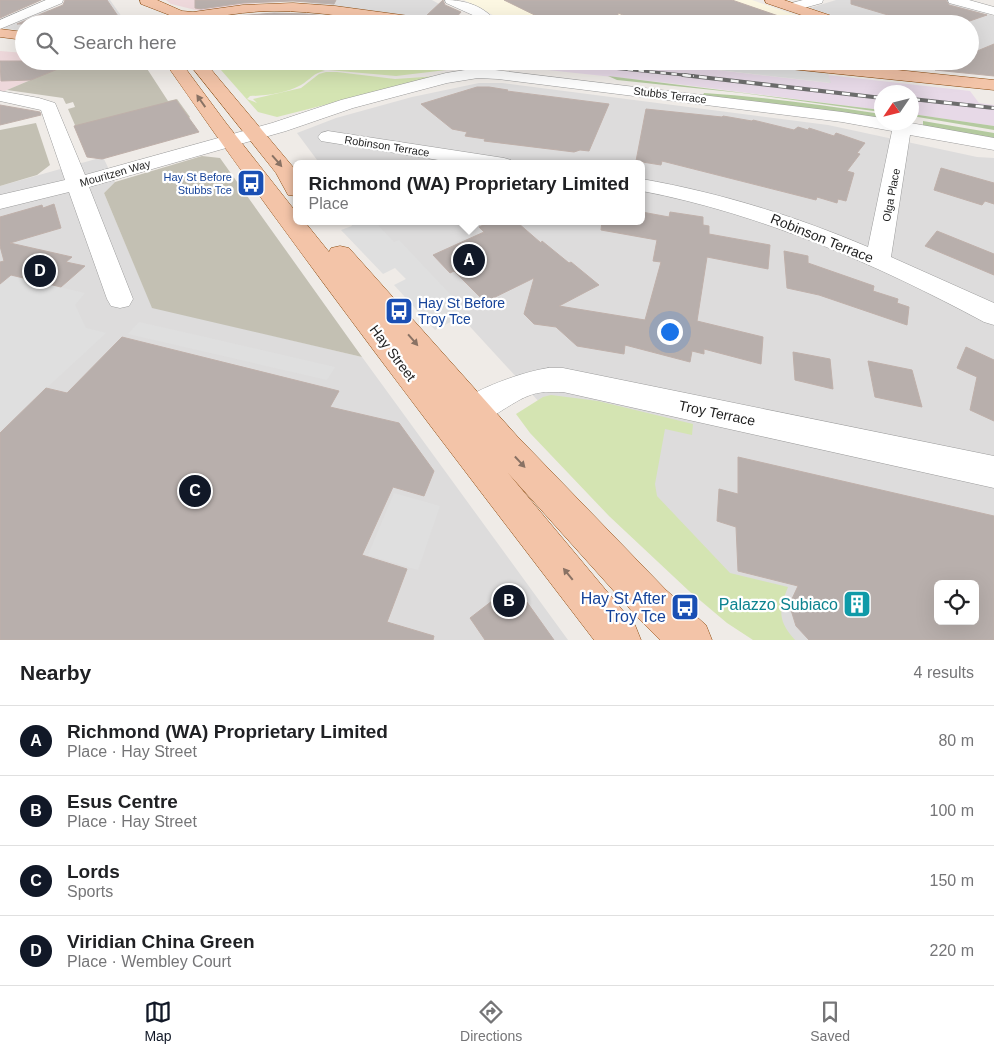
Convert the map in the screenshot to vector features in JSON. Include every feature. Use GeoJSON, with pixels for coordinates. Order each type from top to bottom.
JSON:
{"type":"FeatureCollection","features":[{"type":"Feature","properties":{"kind":"main road"},"geometry":{"type":"LineString","coordinates":[[770,0],[816,15]]}},
{"type":"Feature","properties":{"kind":"main road"},"geometry":{"type":"LineString","coordinates":[[146,1],[158,4],[166,11],[180,15]]}},
{"type":"Feature","properties":{"kind":"main road"},"geometry":{"type":"LineString","coordinates":[[146,1],[156,15]]}},
{"type":"Feature","properties":{"kind":"main road"},"geometry":{"type":"LineString","coordinates":[[221,15],[249,9],[301,4],[362,15]]}},
{"type":"Feature","properties":{"kind":"main road"},"geometry":{"type":"LineString","coordinates":[[236,15],[258,12]]}},
{"type":"Feature","properties":{"kind":"main road"},"geometry":{"type":"LineString","coordinates":[[231,15],[258,12],[292,12],[320,15]]}},
{"type":"Feature","properties":{"kind":"main road"},"geometry":{"type":"LineString","coordinates":[[0,34],[15,35]]}},
{"type":"Feature","properties":{"kind":"main road"},"geometry":{"type":"LineString","coordinates":[[0,41],[15,42]]}},
{"type":"Feature","properties":{"kind":"main road","name":"Hay Street"},"geometry":{"type":"LineString","coordinates":[[179,70],[227,136],[293,216]]}},
{"type":"Feature","properties":{"kind":"main road"},"geometry":{"type":"LineString","coordinates":[[202,70],[286,171],[293,184]]}},
{"type":"Feature","properties":{"kind":"main road"},"geometry":{"type":"LineString","coordinates":[[844,70],[928,79],[948,85],[993,84]]}},
{"type":"Feature","properties":{"kind":"main road"},"geometry":{"type":"LineString","coordinates":[[976,70],[993,84]]}},
{"type":"Feature","properties":{"kind":"main road","name":"Hay Street"},"geometry":{"type":"LineString","coordinates":[[301,225],[461,418],[691,640]]}},
{"type":"Feature","properties":{"kind":"main road","name":"Hay Street"},"geometry":{"type":"LineString","coordinates":[[318,225],[366,286],[620,640]]}},
{"type":"Feature","properties":{"kind":"street"},"geometry":{"type":"LineString","coordinates":[[23,15],[57,0]]}},
{"type":"Feature","properties":{"kind":"street"},"geometry":{"type":"LineString","coordinates":[[451,0],[483,15]]}},
{"type":"Feature","properties":{"kind":"street"},"geometry":{"type":"LineString","coordinates":[[793,7],[817,0]]}},
{"type":"Feature","properties":{"kind":"street"},"geometry":{"type":"LineString","coordinates":[[954,0],[994,11]]}},
{"type":"Feature","properties":{"kind":"street"},"geometry":{"type":"LineString","coordinates":[[464,7],[473,15]]}},
{"type":"Feature","properties":{"kind":"street"},"geometry":{"type":"LineString","coordinates":[[0,25],[15,18]]}},
{"type":"Feature","properties":{"kind":"street","name":"Stubbs Terrace"},"geometry":{"type":"LineString","coordinates":[[227,136],[462,75],[498,74],[842,117],[874,123]]}},
{"type":"Feature","properties":{"kind":"street"},"geometry":{"type":"LineString","coordinates":[[0,96],[39,102],[49,107],[120,299]]}},
{"type":"Feature","properties":{"kind":"street","name":"Olga Place"},"geometry":{"type":"LineString","coordinates":[[878,260],[902,130]]}},
{"type":"Feature","properties":{"kind":"street","name":"Stubbs Terrace"},"geometry":{"type":"LineString","coordinates":[[908,130],[994,144]]}},
{"type":"Feature","properties":{"kind":"street","name":"Mouritzen Way"},"geometry":{"type":"LineString","coordinates":[[0,202],[227,136]]}},
{"type":"Feature","properties":{"kind":"street","name":"Robinson Terrace"},"geometry":{"type":"LineString","coordinates":[[328,136],[479,160]]}},
{"type":"Feature","properties":{"kind":"street","name":"Robinson Terrace"},"geometry":{"type":"LineString","coordinates":[[645,185],[680,191],[747,208],[804,229],[878,260],[994,315]]}},
{"type":"Feature","properties":{"kind":"street","name":"Troy Terrace"},"geometry":{"type":"LineString","coordinates":[[461,418],[519,385],[538,379],[563,380],[994,472]]}},
{"type":"Feature","properties":{"kind":"shaded area"},"geometry":{"type":"Polygon","coordinates":[[[73,0],[110,0],[121,15],[34,15],[47,10],[74,13],[73,0]]]}},
{"type":"Feature","properties":{"kind":"shaded area"},"geometry":{"type":"Polygon","coordinates":[[[166,0],[290,1],[245,4],[200,11],[171,4],[166,0]]]}},
{"type":"Feature","properties":{"kind":"shaded area"},"geometry":{"type":"Polygon","coordinates":[[[307,0],[432,0],[458,15],[398,15],[314,6],[307,0]]]}},
{"type":"Feature","properties":{"kind":"shaded area"},"geometry":{"type":"Polygon","coordinates":[[[464,0],[752,0],[795,15],[493,15],[464,0]]]}},
{"type":"Feature","properties":{"kind":"shaded area"},"geometry":{"type":"Polygon","coordinates":[[[836,0],[936,0],[994,16],[994,60],[979,60],[979,15],[831,15],[810,8],[836,0]]]}},
{"type":"Feature","properties":{"kind":"shaded area"},"geometry":{"type":"Polygon","coordinates":[[[15,23],[15,30],[2,28],[15,23]]]}},
{"type":"Feature","properties":{"kind":"shaded area"},"geometry":{"type":"Polygon","coordinates":[[[0,51],[15,52],[15,70],[54,70],[0,93],[0,51]]]}},
{"type":"Feature","properties":{"kind":"shaded area"},"geometry":{"type":"Polygon","coordinates":[[[54,70],[148,70],[168,101],[177,99],[190,117],[183,124],[195,125],[188,132],[88,155],[68,109],[75,107],[73,102],[66,104],[63,98],[7,90],[54,70]]]}},
{"type":"Feature","properties":{"kind":"shaded area"},"geometry":{"type":"Polygon","coordinates":[[[548,70],[717,70],[830,83],[828,75],[917,85],[874,85],[874,109],[669,83],[548,70]]]}},
{"type":"Feature","properties":{"kind":"shaded area"},"geometry":{"type":"Polygon","coordinates":[[[718,70],[798,70],[828,73],[831,83],[718,70]]]}},
{"type":"Feature","properties":{"kind":"shaded area"},"geometry":{"type":"Polygon","coordinates":[[[479,83],[502,83],[828,125],[977,157],[994,158],[994,640],[773,640],[608,477],[377,225],[645,225],[645,160],[317,160],[297,133],[336,118],[412,97],[479,83]]]}},
{"type":"Feature","properties":{"kind":"shaded area"},"geometry":{"type":"Polygon","coordinates":[[[919,85],[970,91],[979,103],[994,105],[994,126],[919,115],[919,85]]]}},
{"type":"Feature","properties":{"kind":"shaded area"},"geometry":{"type":"Polygon","coordinates":[[[36,123],[50,165],[37,175],[0,186],[0,130],[36,123]]]}},
{"type":"Feature","properties":{"kind":"shaded area"},"geometry":{"type":"Polygon","coordinates":[[[202,156],[220,158],[362,357],[152,308],[104,193],[115,182],[202,156]]]}},
{"type":"Feature","properties":{"kind":"shaded area"},"geometry":{"type":"Polygon","coordinates":[[[103,157],[115,182],[104,193],[152,307],[362,357],[568,640],[0,640],[0,186],[103,157]]]}},
{"type":"Feature","properties":{"kind":"shaded area"},"geometry":{"type":"Polygon","coordinates":[[[378,225],[394,242],[399,240],[468,313],[435,330],[394,285],[406,279],[395,268],[383,274],[341,230],[352,226],[378,225]]]}},
{"type":"Feature","properties":{"kind":"shaded area"},"geometry":{"type":"Polygon","coordinates":[[[11,276],[85,293],[75,305],[86,328],[106,333],[0,431],[0,285],[11,276]]]}},
{"type":"Feature","properties":{"kind":"shaded area"},"geometry":{"type":"Polygon","coordinates":[[[139,322],[335,367],[327,380],[128,334],[139,322]]]}},
{"type":"Feature","properties":{"kind":"shaded area"},"geometry":{"type":"Polygon","coordinates":[[[394,493],[440,506],[418,570],[368,555],[394,493]]]}},
{"type":"Feature","properties":{"kind":"green space"},"geometry":{"type":"Polygon","coordinates":[[[221,70],[325,71],[318,73],[301,85],[289,90],[269,95],[250,96],[247,99],[257,103],[253,99],[301,88],[319,74],[326,72],[395,79],[439,76],[277,117],[258,112],[221,70]]]}},
{"type":"Feature","properties":{"kind":"green space"},"geometry":{"type":"Polygon","coordinates":[[[328,70],[446,70],[396,76],[328,70]]]}},
{"type":"Feature","properties":{"kind":"green space"},"geometry":{"type":"Polygon","coordinates":[[[608,76],[874,109],[874,111],[742,93],[617,80],[608,76]]]}},
{"type":"Feature","properties":{"kind":"green space"},"geometry":{"type":"Polygon","coordinates":[[[704,93],[815,104],[874,113],[874,118],[703,95],[704,93]]]}},
{"type":"Feature","properties":{"kind":"green space"},"geometry":{"type":"Polygon","coordinates":[[[919,115],[994,126],[994,130],[919,117],[919,115]]]}},
{"type":"Feature","properties":{"kind":"green space"},"geometry":{"type":"Polygon","coordinates":[[[923,121],[994,133],[994,138],[923,126],[923,121]]]}},
{"type":"Feature","properties":{"kind":"green space"},"geometry":{"type":"Polygon","coordinates":[[[551,395],[598,401],[693,424],[692,435],[665,429],[655,484],[657,496],[730,573],[788,587],[781,615],[785,627],[795,640],[753,640],[727,623],[689,591],[609,516],[530,433],[516,414],[543,397],[551,395]]]}},
{"type":"Feature","properties":{"kind":"building"},"geometry":{"type":"Polygon","coordinates":[[[0,0],[41,0],[0,18],[0,0]]]}},
{"type":"Feature","properties":{"kind":"building"},"geometry":{"type":"Polygon","coordinates":[[[65,0],[107,0],[117,15],[39,15],[63,5],[65,0]]]}},
{"type":"Feature","properties":{"kind":"building"},"geometry":{"type":"Polygon","coordinates":[[[195,0],[336,0],[334,4],[293,1],[243,3],[201,9],[195,8],[195,0]]]}},
{"type":"Feature","properties":{"kind":"building"},"geometry":{"type":"Polygon","coordinates":[[[443,0],[445,5],[461,12],[458,15],[427,15],[443,0]]]}},
{"type":"Feature","properties":{"kind":"building"},"geometry":{"type":"Polygon","coordinates":[[[504,0],[732,0],[776,15],[623,15],[618,13],[618,15],[535,15],[504,0]]]}},
{"type":"Feature","properties":{"kind":"building"},"geometry":{"type":"Polygon","coordinates":[[[851,0],[946,0],[949,5],[987,15],[979,18],[979,15],[888,15],[851,4],[851,0]]]}},
{"type":"Feature","properties":{"kind":"building"},"geometry":{"type":"Polygon","coordinates":[[[274,13],[316,15],[249,15],[274,13]]]}},
{"type":"Feature","properties":{"kind":"building"},"geometry":{"type":"Polygon","coordinates":[[[994,44],[994,76],[935,70],[979,70],[979,50],[994,44]]]}},
{"type":"Feature","properties":{"kind":"building"},"geometry":{"type":"Polygon","coordinates":[[[0,61],[15,61],[15,70],[55,70],[31,80],[1,81],[0,61]]]}},
{"type":"Feature","properties":{"kind":"building"},"geometry":{"type":"Polygon","coordinates":[[[477,87],[489,87],[609,104],[589,151],[580,150],[574,152],[484,141],[485,139],[465,136],[467,132],[452,129],[421,104],[477,87]]]}},
{"type":"Feature","properties":{"kind":"building"},"geometry":{"type":"Polygon","coordinates":[[[176,100],[199,132],[102,159],[87,157],[74,126],[176,100]]]}},
{"type":"Feature","properties":{"kind":"building"},"geometry":{"type":"Polygon","coordinates":[[[0,105],[40,112],[41,115],[0,125],[0,105]]]}},
{"type":"Feature","properties":{"kind":"building"},"geometry":{"type":"Polygon","coordinates":[[[646,109],[753,120],[794,130],[798,127],[808,130],[809,128],[834,136],[836,133],[865,143],[857,153],[860,154],[847,171],[854,173],[846,201],[838,199],[837,203],[817,197],[816,200],[662,161],[661,165],[645,162],[645,160],[636,160],[646,109]]]}},
{"type":"Feature","properties":{"kind":"building"},"geometry":{"type":"Polygon","coordinates":[[[941,168],[994,183],[994,204],[985,201],[982,205],[934,190],[941,168]]]}},
{"type":"Feature","properties":{"kind":"building"},"geometry":{"type":"Polygon","coordinates":[[[54,204],[61,228],[10,243],[72,257],[66,262],[85,266],[61,287],[11,275],[0,284],[0,262],[4,261],[0,246],[0,217],[42,205],[43,208],[54,204]]]}},
{"type":"Feature","properties":{"kind":"building"},"geometry":{"type":"Polygon","coordinates":[[[670,212],[703,217],[703,225],[709,226],[709,234],[770,245],[768,269],[707,257],[697,321],[763,337],[761,364],[704,349],[704,354],[692,351],[690,362],[625,345],[624,354],[577,346],[556,327],[534,324],[524,314],[534,278],[485,302],[454,271],[450,273],[433,255],[484,232],[479,227],[483,225],[520,225],[541,243],[542,241],[599,285],[559,306],[645,320],[661,262],[653,261],[657,240],[601,230],[602,225],[645,225],[645,213],[669,217],[670,212]]]}},
{"type":"Feature","properties":{"kind":"building"},"geometry":{"type":"Polygon","coordinates":[[[937,231],[994,254],[994,275],[925,246],[937,231]]]}},
{"type":"Feature","properties":{"kind":"building"},"geometry":{"type":"Polygon","coordinates":[[[784,251],[808,256],[808,263],[874,286],[873,291],[898,299],[897,303],[909,307],[907,325],[819,295],[787,288],[784,251]]]}},
{"type":"Feature","properties":{"kind":"building"},"geometry":{"type":"Polygon","coordinates":[[[122,337],[339,391],[330,407],[399,423],[434,471],[424,496],[393,487],[362,555],[407,569],[387,622],[434,636],[433,640],[0,640],[0,433],[46,388],[67,393],[122,337]]]}},
{"type":"Feature","properties":{"kind":"building"},"geometry":{"type":"Polygon","coordinates":[[[966,347],[994,360],[994,421],[970,410],[977,377],[957,368],[966,347]]]}},
{"type":"Feature","properties":{"kind":"building"},"geometry":{"type":"Polygon","coordinates":[[[793,352],[830,359],[833,389],[795,380],[793,352]]]}},
{"type":"Feature","properties":{"kind":"building"},"geometry":{"type":"Polygon","coordinates":[[[868,361],[912,370],[922,407],[875,397],[868,361]]]}},
{"type":"Feature","properties":{"kind":"building"},"geometry":{"type":"Polygon","coordinates":[[[738,457],[994,516],[994,640],[809,640],[796,626],[791,610],[791,601],[798,586],[738,571],[736,527],[717,521],[719,489],[738,494],[738,457]]]}},
{"type":"Feature","properties":{"kind":"building"},"geometry":{"type":"Polygon","coordinates":[[[514,584],[554,640],[485,640],[470,618],[514,584]]]}},
{"type":"Feature","properties":{"kind":"railway"},"geometry":{"type":"LineString","coordinates":[[632,70],[694,76]]}},
{"type":"Feature","properties":{"kind":"railway"},"geometry":{"type":"LineString","coordinates":[[683,75],[874,97]]}},
{"type":"Feature","properties":{"kind":"railway"},"geometry":{"type":"LineString","coordinates":[[919,100],[994,108]]}},
{"type":"Feature","properties":{"kind":"place","name":"Hay St Before Stubbs Tce"},"geometry":{"type":"Point","coordinates":[251,183]}},
{"type":"Feature","properties":{"kind":"place","name":"Richmond (WA) Proprietary Limited"},"geometry":{"type":"Point","coordinates":[469,260]}},
{"type":"Feature","properties":{"kind":"place","name":"Viridian China Green"},"geometry":{"type":"Point","coordinates":[40,271]}},
{"type":"Feature","properties":{"kind":"place","name":"Hay St Before Troy Tce"},"geometry":{"type":"Point","coordinates":[399,311]}},
{"type":"Feature","properties":{"kind":"place","name":"Lords"},"geometry":{"type":"Point","coordinates":[195,491]}},
{"type":"Feature","properties":{"kind":"place","name":"Esus Centre"},"geometry":{"type":"Point","coordinates":[509,601]}},
{"type":"Feature","properties":{"kind":"place","name":"Palazzo Subiaco"},"geometry":{"type":"Point","coordinates":[857,604]}},
{"type":"Feature","properties":{"kind":"place","name":"Hay St After Troy Tce"},"geometry":{"type":"Point","coordinates":[685,607]}}]}
